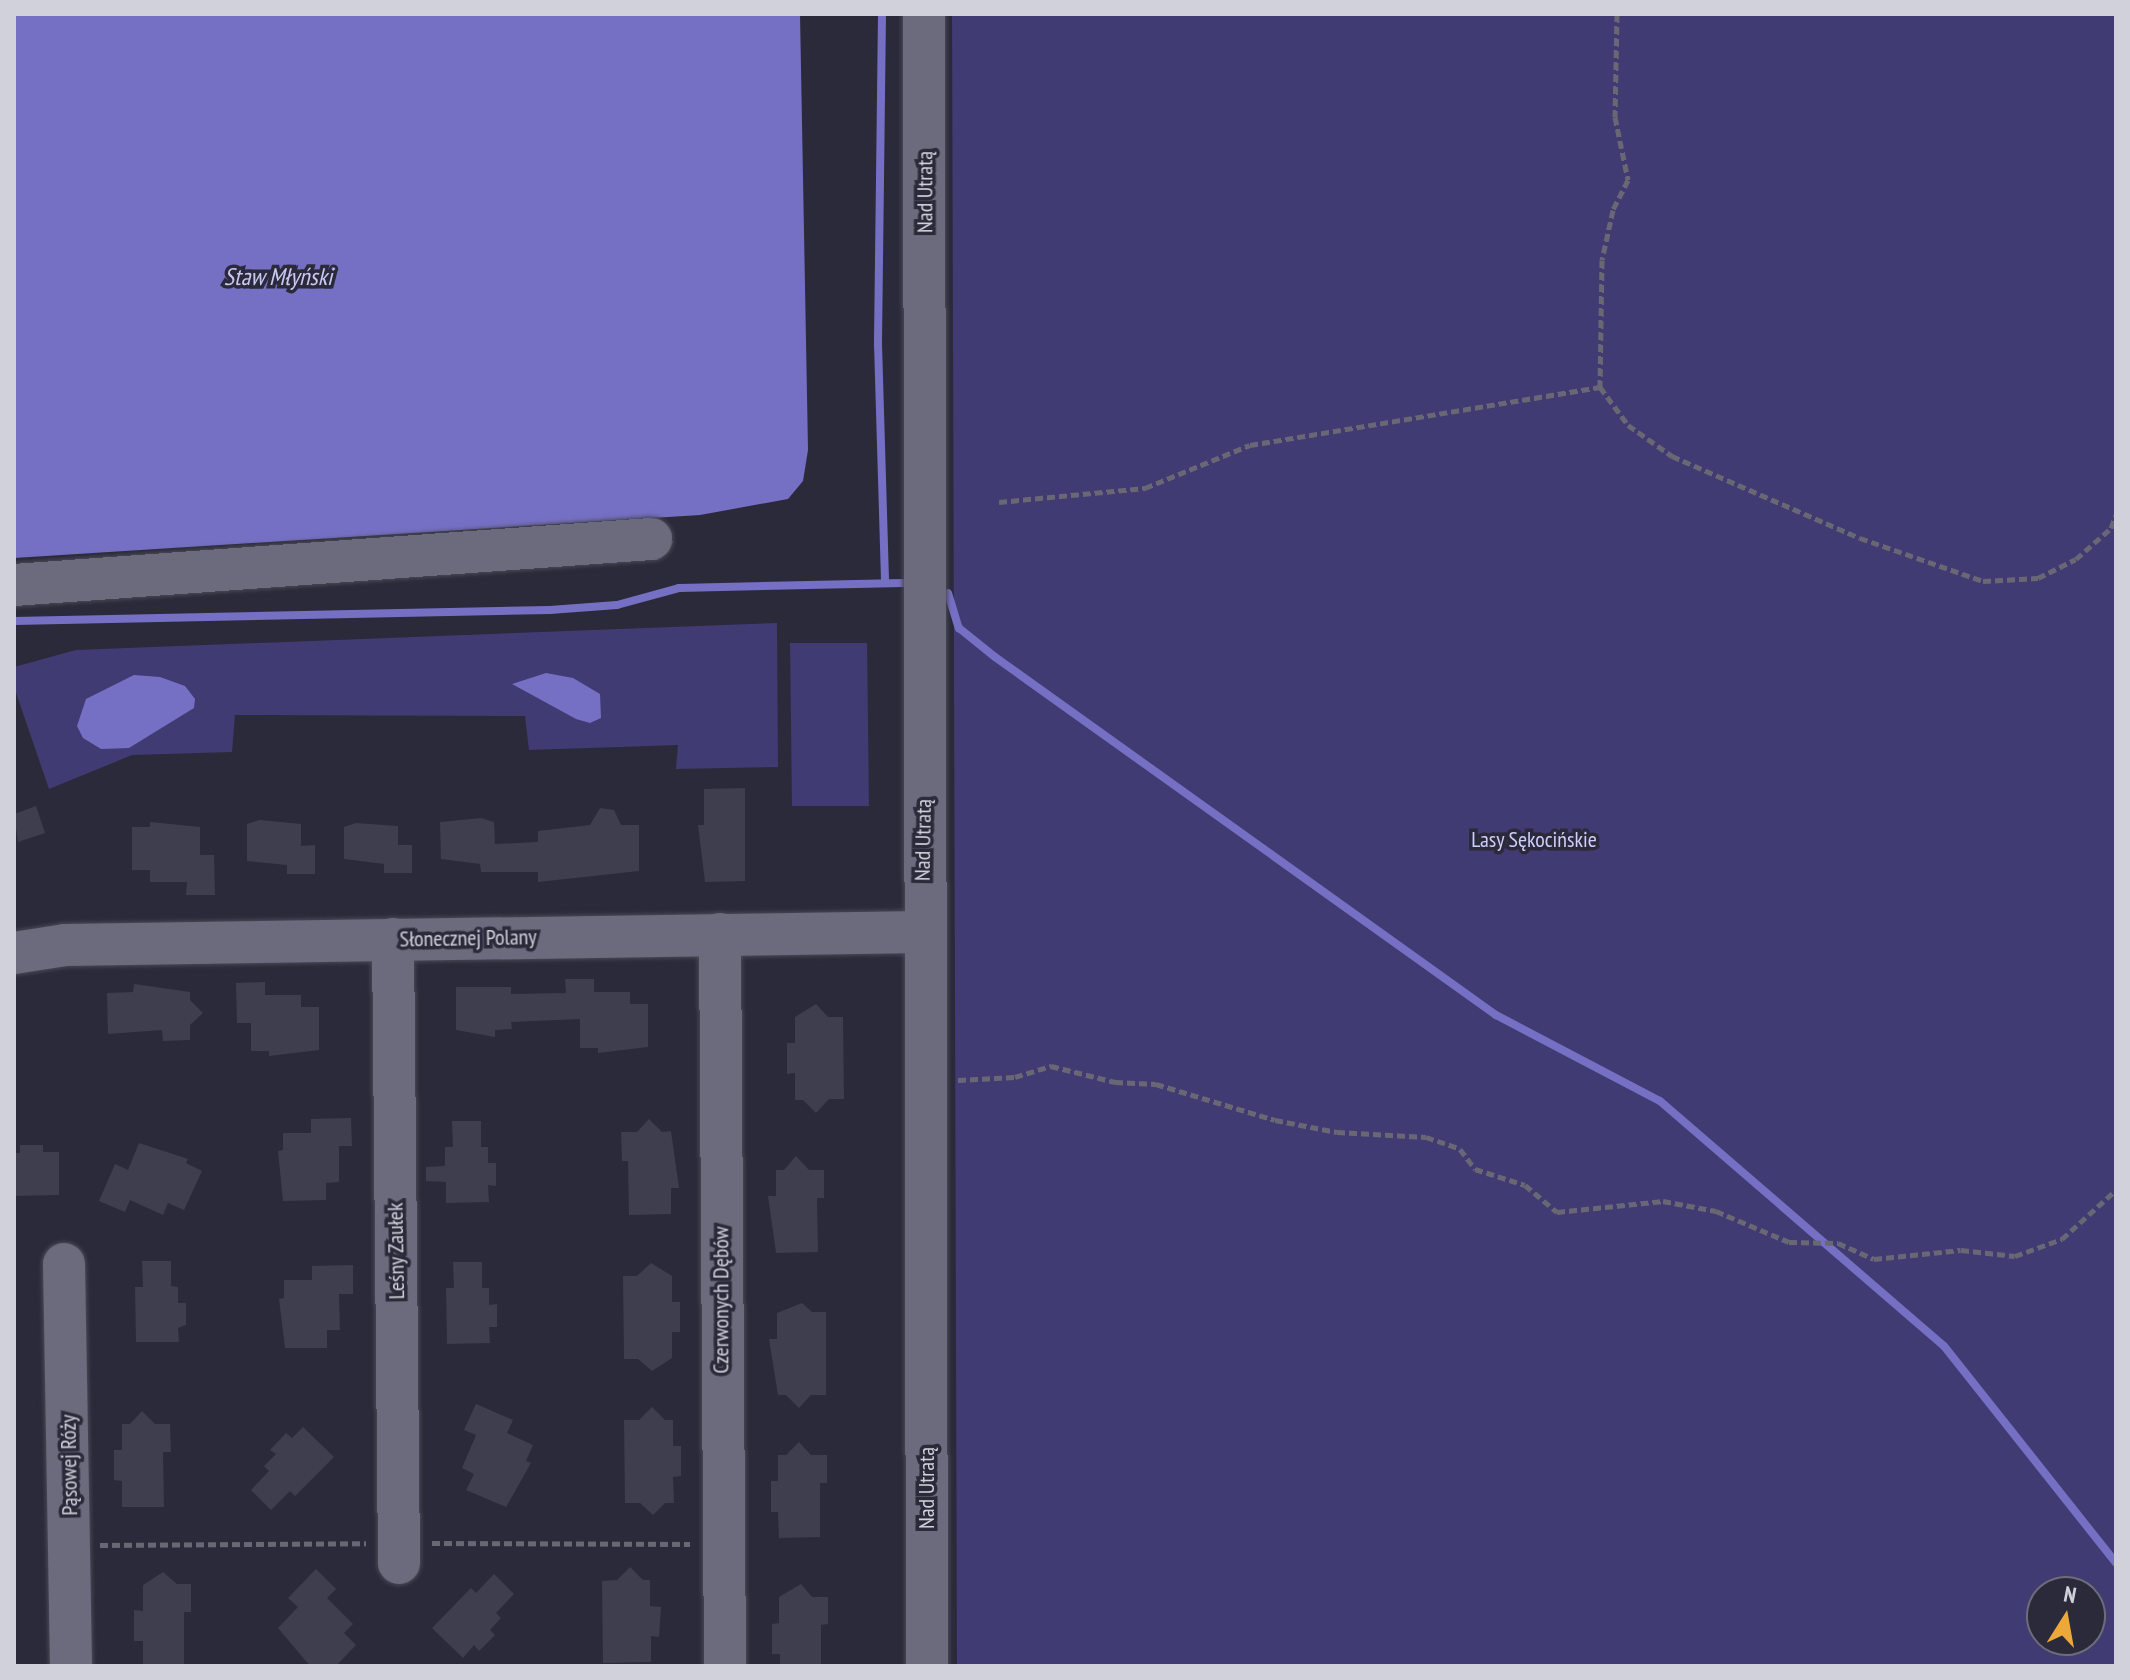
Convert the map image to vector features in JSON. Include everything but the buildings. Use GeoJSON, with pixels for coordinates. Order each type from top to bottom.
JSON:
{"type":"FeatureCollection","features":[{"type":"Feature","properties":{"kind":"street","name":"Nad Utratą"},"geometry":{"type":"LineString","coordinates":[[924,14],[922,932],[927,1666]]}},
{"type":"Feature","properties":{"kind":"street"},"geometry":{"type":"LineString","coordinates":[[14,585],[651,539]]}},
{"type":"Feature","properties":{"kind":"street","name":"Słonecznej Polany"},"geometry":{"type":"LineString","coordinates":[[14,953],[65,945],[922,932]]}},
{"type":"Feature","properties":{"kind":"street","name":"Czerwonych Dębów"},"geometry":{"type":"LineString","coordinates":[[720,934],[725,1666]]}},
{"type":"Feature","properties":{"kind":"street","name":"Leśny Zaułek"},"geometry":{"type":"LineString","coordinates":[[393,939],[399,1553]]}},
{"type":"Feature","properties":{"kind":"street","name":"Pąsowej Róży"},"geometry":{"type":"LineString","coordinates":[[64,1264],[71,1666]]}},
{"type":"Feature","properties":{"kind":"path"},"geometry":{"type":"LineString","coordinates":[[1617,14],[1615,117],[1628,180],[1613,210],[1602,260],[1600,387],[1628,425],[1672,456],[1860,538],[1983,581],[2038,578],[2063,565],[2111,528],[2116,515]]}},
{"type":"Feature","properties":{"kind":"path"},"geometry":{"type":"LineString","coordinates":[[999,502],[1145,488],[1250,445],[1600,387]]}},
{"type":"Feature","properties":{"kind":"path"},"geometry":{"type":"LineString","coordinates":[[953,1079],[975,1082],[1051,1066],[1115,1082],[1171,1088],[1275,1120],[1337,1132],[1426,1137],[1460,1149],[1475,1169],[1525,1185],[1557,1212],[1663,1201],[1716,1211],[1789,1242],[1838,1243],[1874,1259],[1961,1250],[2015,1256],[2062,1239],[2116,1190]]}},
{"type":"Feature","properties":{"kind":"path"},"geometry":{"type":"LineString","coordinates":[[71,1545],[399,1553],[722,1544]]}},
{"type":"Feature","properties":{"kind":"green space","name":"Lasy Sękocińskie"},"geometry":{"type":"Polygon","coordinates":[[[952,14],[2116,14],[2116,1666],[957,1666],[952,14]]]}},
{"type":"Feature","properties":{"kind":"green space"},"geometry":{"type":"Polygon","coordinates":[[[777,623],[778,767],[676,769],[678,745],[529,750],[525,716],[235,715],[232,752],[132,755],[49,789],[14,687],[14,667],[76,650],[777,623]]]}},
{"type":"Feature","properties":{"kind":"green space"},"geometry":{"type":"Polygon","coordinates":[[[790,643],[867,643],[869,806],[792,806],[790,643]]]}},
{"type":"Feature","properties":{"kind":"water","name":"Staw Młyński"},"geometry":{"type":"Polygon","coordinates":[[[14,14],[800,14],[808,450],[803,481],[788,499],[700,515],[14,558],[14,14]]]}},
{"type":"Feature","properties":{"kind":"water"},"geometry":{"type":"Polygon","coordinates":[[[546,673],[573,678],[600,694],[601,718],[590,723],[576,719],[512,684],[546,673]]]}},
{"type":"Feature","properties":{"kind":"water"},"geometry":{"type":"Polygon","coordinates":[[[134,675],[160,677],[185,686],[195,699],[194,708],[129,748],[101,749],[83,738],[77,726],[86,699],[134,675]]]}},
{"type":"Feature","properties":{"kind":"waterway"},"geometry":{"type":"LineString","coordinates":[[882,14],[878,344],[885,583]]}},
{"type":"Feature","properties":{"kind":"waterway"},"geometry":{"type":"LineString","coordinates":[[14,621],[550,610],[617,605],[679,588],[903,583]]}},
{"type":"Feature","properties":{"kind":"waterway"},"geometry":{"type":"LineString","coordinates":[[948,593],[959,628],[995,657],[1496,1015],[1660,1101],[1944,1346],[2116,1563]]}}]}
